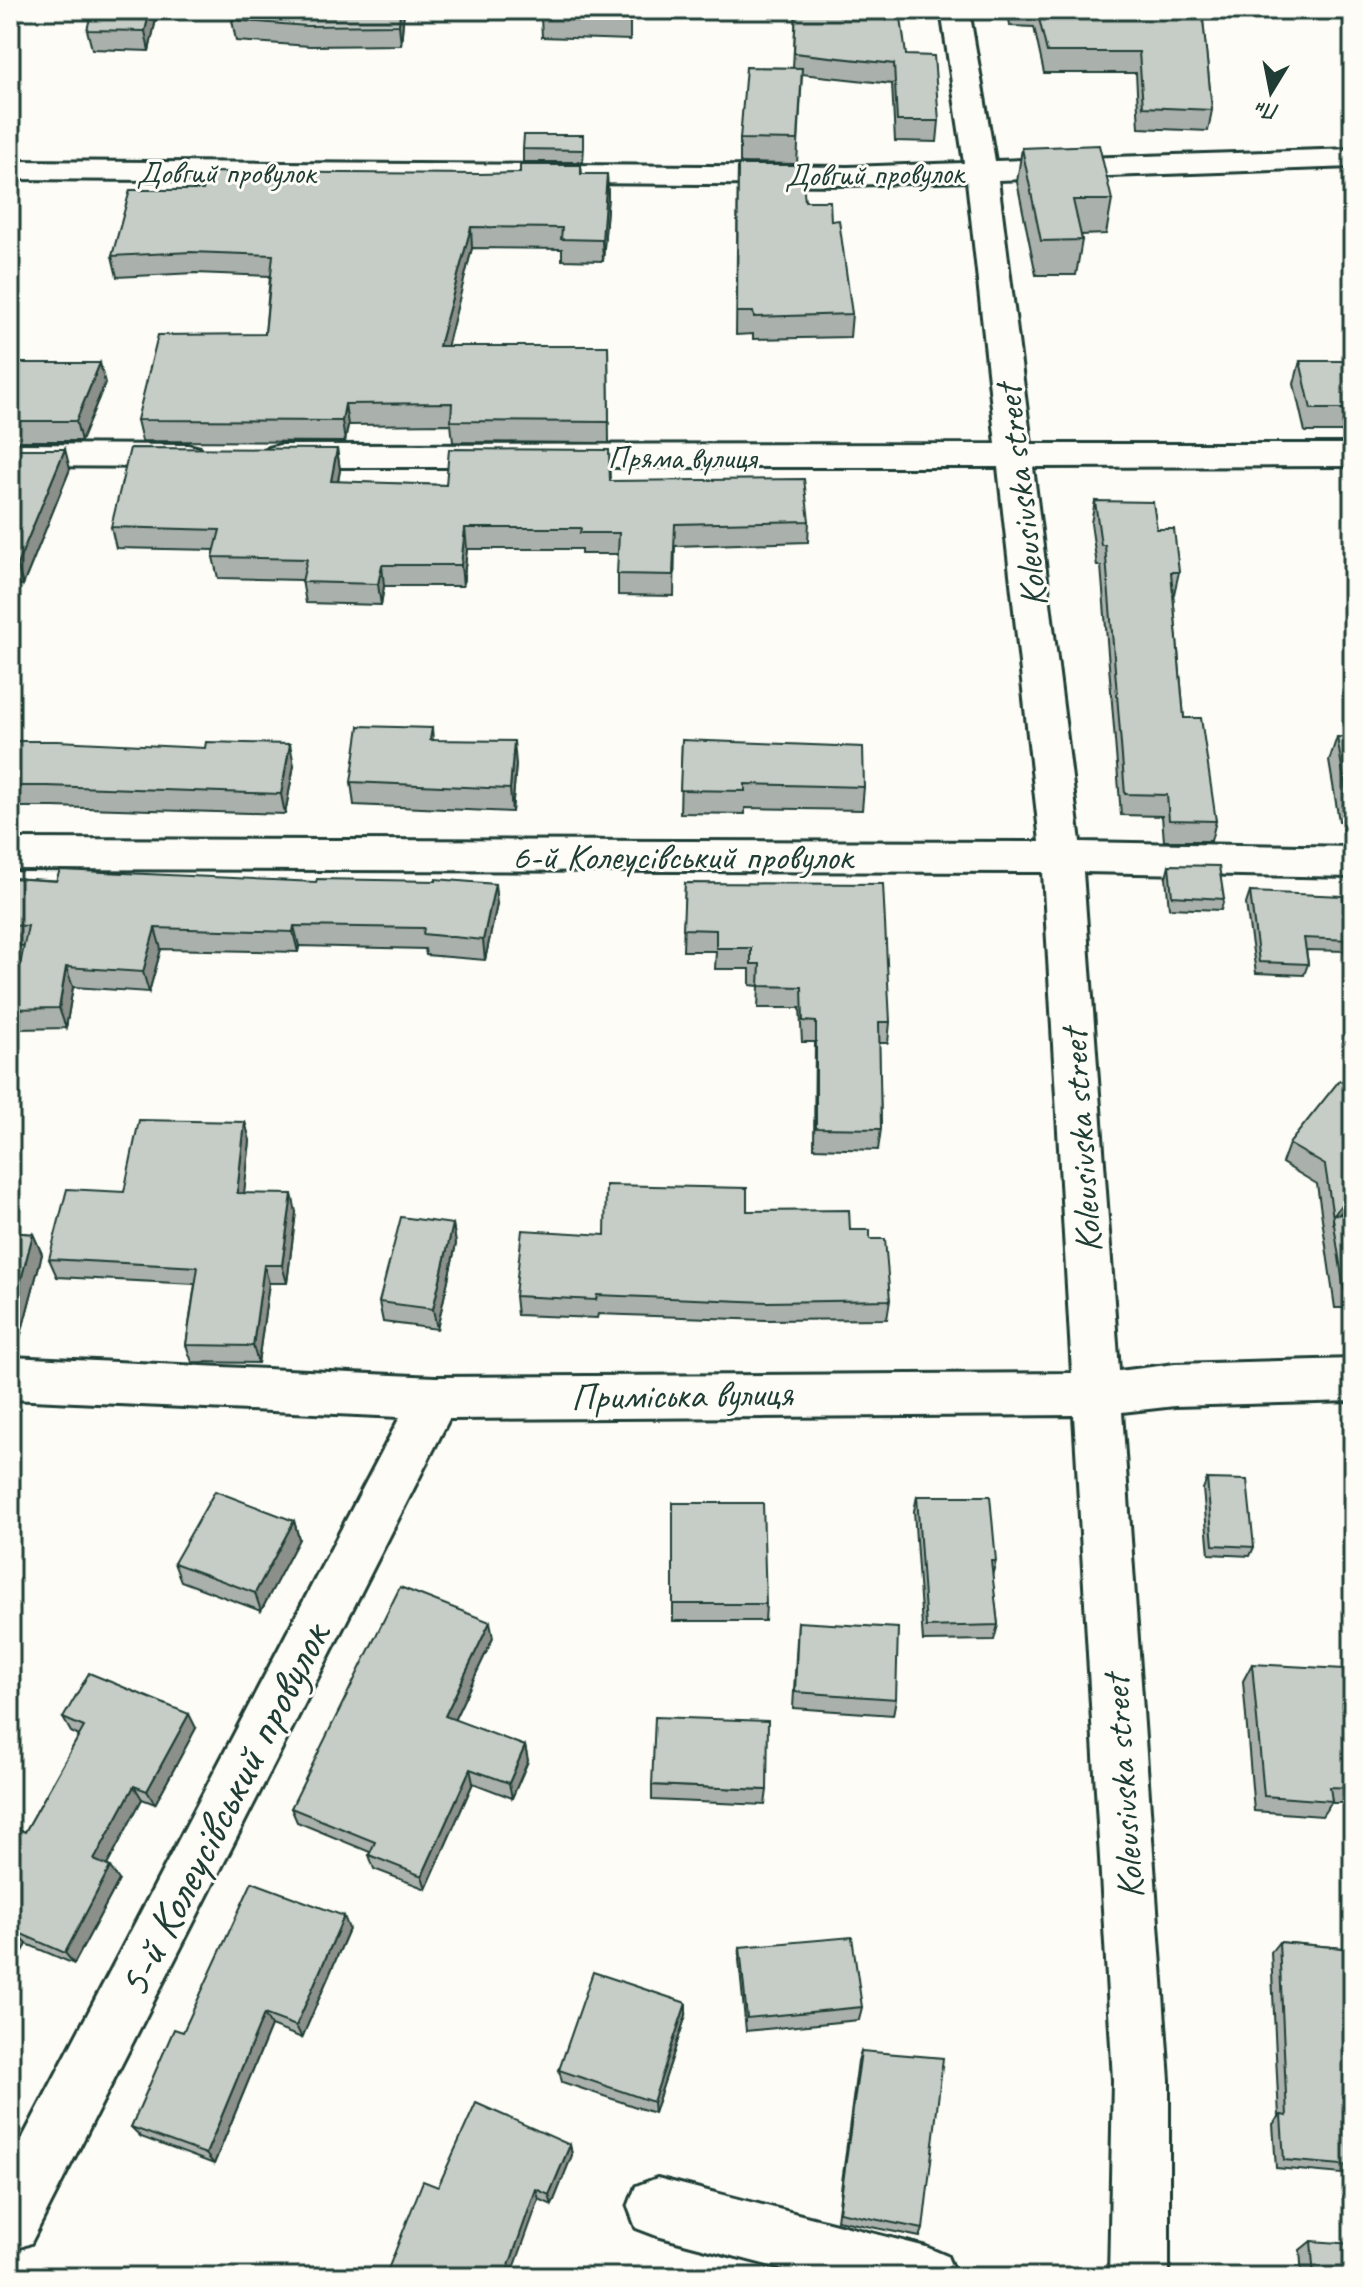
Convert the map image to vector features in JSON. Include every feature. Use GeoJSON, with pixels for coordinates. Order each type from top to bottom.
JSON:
{"type":"FeatureCollection","features":[{"type":"Feature","properties":{"kind":"street","name":"Koleusivska street"},"geometry":{"type":"LineString","coordinates":[[955,10],[981,171],[1062,857],[1141,2080],[1139,2277]]}},
{"type":"Feature","properties":{"kind":"street","name":"Довгий провулок"},"geometry":{"type":"LineString","coordinates":[[10,170],[832,176],[1353,158]]}},
{"type":"Feature","properties":{"kind":"street","name":"Пряма вулиця"},"geometry":{"type":"LineString","coordinates":[[10,455],[1017,458],[1353,455]]}},
{"type":"Feature","properties":{"kind":"street","name":"6-й Колеусівський провулок"},"geometry":{"type":"LineString","coordinates":[[10,854],[1062,857],[1353,862]]}},
{"type":"Feature","properties":{"kind":"street","name":"Приміська вулиця"},"geometry":{"type":"LineString","coordinates":[[10,1378],[435,1398],[1098,1394],[1175,1385],[1353,1380]]}},
{"type":"Feature","properties":{"kind":"street","name":"5-й Колеусівський провулок"},"geometry":{"type":"LineString","coordinates":[[10,2222],[435,1398]]}},
{"type":"Feature","properties":{"kind":"street"},"geometry":{"type":"LineString","coordinates":[[657,2207],[926,2277]]}},
{"type":"Feature","properties":{"kind":"building"},"geometry":{"type":"Polygon","coordinates":[[[92,10],[150,10],[145,31],[87,30],[92,10]]]}},
{"type":"Feature","properties":{"kind":"building"},"geometry":{"type":"Polygon","coordinates":[[[235,10],[400,10],[399,25],[307,26],[232,20],[235,10]]]}},
{"type":"Feature","properties":{"kind":"building"},"geometry":{"type":"Polygon","coordinates":[[[542,10],[630,10],[630,19],[541,17],[542,10]]]}},
{"type":"Feature","properties":{"kind":"building"},"geometry":{"type":"Polygon","coordinates":[[[796,10],[900,10],[906,55],[934,56],[939,121],[897,121],[894,64],[794,53],[796,10]]]}},
{"type":"Feature","properties":{"kind":"building"},"geometry":{"type":"Polygon","coordinates":[[[1037,10],[1202,10],[1212,110],[1143,107],[1139,52],[1047,52],[1037,10]]]}},
{"type":"Feature","properties":{"kind":"building"},"geometry":{"type":"Polygon","coordinates":[[[746,67],[802,68],[798,140],[740,139],[746,67]]]}},
{"type":"Feature","properties":{"kind":"building"},"geometry":{"type":"Polygon","coordinates":[[[524,135],[583,135],[583,150],[523,149],[524,135]]]}},
{"type":"Feature","properties":{"kind":"building"},"geometry":{"type":"Polygon","coordinates":[[[1099,145],[1112,200],[1073,200],[1082,240],[1041,241],[1022,148],[1099,145]]]}},
{"type":"Feature","properties":{"kind":"building"},"geometry":{"type":"Polygon","coordinates":[[[520,165],[581,165],[581,174],[607,174],[602,240],[561,239],[562,228],[471,227],[439,346],[608,346],[609,422],[451,421],[452,403],[345,404],[342,421],[137,420],[158,335],[265,334],[273,255],[191,252],[112,256],[130,190],[203,190],[207,172],[480,174],[520,173],[520,165]]]}},
{"type":"Feature","properties":{"kind":"building"},"geometry":{"type":"Polygon","coordinates":[[[738,165],[801,165],[805,201],[830,201],[831,221],[839,220],[852,314],[754,317],[753,312],[737,312],[738,165]]]}},
{"type":"Feature","properties":{"kind":"building"},"geometry":{"type":"Polygon","coordinates":[[[1300,361],[1353,361],[1353,409],[1311,409],[1300,361]]]}},
{"type":"Feature","properties":{"kind":"building"},"geometry":{"type":"Polygon","coordinates":[[[10,363],[100,363],[76,421],[10,421],[10,363]]]}},
{"type":"Feature","properties":{"kind":"building"},"geometry":{"type":"Polygon","coordinates":[[[130,448],[337,449],[331,481],[446,485],[449,449],[609,450],[610,481],[804,479],[809,521],[675,524],[673,575],[617,574],[619,533],[580,533],[581,528],[465,528],[461,565],[382,565],[378,584],[302,582],[307,559],[213,557],[220,530],[111,527],[130,448]]]}},
{"type":"Feature","properties":{"kind":"building"},"geometry":{"type":"Polygon","coordinates":[[[10,449],[65,449],[17,565],[10,565],[10,449]]]}},
{"type":"Feature","properties":{"kind":"building"},"geometry":{"type":"Polygon","coordinates":[[[1095,501],[1153,502],[1157,529],[1174,529],[1179,572],[1171,572],[1184,718],[1201,718],[1216,821],[1169,820],[1167,795],[1125,794],[1105,545],[1101,545],[1095,501]]]}},
{"type":"Feature","properties":{"kind":"building"},"geometry":{"type":"Polygon","coordinates":[[[359,726],[432,728],[430,740],[514,741],[510,789],[351,782],[359,726]]]}},
{"type":"Feature","properties":{"kind":"building"},"geometry":{"type":"Polygon","coordinates":[[[1337,737],[1353,738],[1353,798],[1347,798],[1337,737]]]}},
{"type":"Feature","properties":{"kind":"building"},"geometry":{"type":"Polygon","coordinates":[[[682,740],[863,747],[864,787],[745,784],[745,791],[680,790],[682,740]]]}},
{"type":"Feature","properties":{"kind":"building"},"geometry":{"type":"Polygon","coordinates":[[[10,741],[205,748],[206,742],[290,744],[281,794],[10,786],[10,741]]]}},
{"type":"Feature","properties":{"kind":"building"},"geometry":{"type":"Polygon","coordinates":[[[1169,865],[1219,866],[1224,899],[1172,896],[1169,865]]]}},
{"type":"Feature","properties":{"kind":"building"},"geometry":{"type":"Polygon","coordinates":[[[60,870],[316,882],[317,879],[436,879],[495,884],[483,940],[423,934],[424,928],[294,926],[293,932],[155,928],[143,972],[66,967],[59,1008],[11,1009],[28,926],[10,925],[10,878],[56,881],[60,870]]]}},
{"type":"Feature","properties":{"kind":"building"},"geometry":{"type":"Polygon","coordinates":[[[685,883],[883,884],[890,1022],[879,1022],[881,1129],[816,1128],[816,1022],[803,1021],[802,987],[759,986],[760,964],[751,964],[751,948],[716,948],[716,930],[683,929],[685,883]]]}},
{"type":"Feature","properties":{"kind":"building"},"geometry":{"type":"Polygon","coordinates":[[[1250,892],[1343,896],[1350,940],[1304,938],[1308,964],[1259,962],[1250,892]]]}},
{"type":"Feature","properties":{"kind":"building"},"geometry":{"type":"Polygon","coordinates":[[[1339,1081],[1353,1082],[1353,1189],[1334,1214],[1353,1215],[1353,1290],[1344,1290],[1325,1165],[1289,1144],[1339,1081]]]}},
{"type":"Feature","properties":{"kind":"building"},"geometry":{"type":"Polygon","coordinates":[[[139,1120],[245,1122],[237,1193],[292,1194],[282,1265],[264,1265],[253,1346],[186,1345],[198,1267],[49,1259],[67,1189],[124,1192],[139,1120]]]}},
{"type":"Feature","properties":{"kind":"building"},"geometry":{"type":"Polygon","coordinates":[[[606,1185],[747,1188],[747,1211],[849,1210],[850,1230],[870,1230],[870,1239],[885,1239],[890,1300],[767,1302],[597,1295],[596,1300],[515,1296],[522,1230],[605,1235],[606,1185]]]}},
{"type":"Feature","properties":{"kind":"building"},"geometry":{"type":"Polygon","coordinates":[[[401,1217],[453,1224],[433,1309],[379,1302],[401,1217]]]}},
{"type":"Feature","properties":{"kind":"building"},"geometry":{"type":"Polygon","coordinates":[[[10,1232],[33,1234],[12,1314],[10,1314],[10,1232]]]}},
{"type":"Feature","properties":{"kind":"building"},"geometry":{"type":"Polygon","coordinates":[[[1207,1479],[1247,1480],[1254,1547],[1213,1545],[1207,1479]]]}},
{"type":"Feature","properties":{"kind":"building"},"geometry":{"type":"Polygon","coordinates":[[[215,1491],[294,1521],[255,1593],[174,1563],[215,1491]]]}},
{"type":"Feature","properties":{"kind":"building"},"geometry":{"type":"Polygon","coordinates":[[[917,1496],[990,1496],[996,1561],[991,1561],[998,1625],[926,1627],[917,1496]]]}},
{"type":"Feature","properties":{"kind":"building"},"geometry":{"type":"Polygon","coordinates":[[[673,1503],[763,1503],[766,1604],[673,1604],[673,1503]]]}},
{"type":"Feature","properties":{"kind":"building"},"geometry":{"type":"Polygon","coordinates":[[[400,1587],[490,1622],[445,1716],[525,1746],[509,1783],[470,1769],[422,1876],[369,1855],[375,1842],[291,1808],[400,1587]]]}},
{"type":"Feature","properties":{"kind":"building"},"geometry":{"type":"Polygon","coordinates":[[[798,1622],[898,1628],[896,1699],[795,1692],[798,1622]]]}},
{"type":"Feature","properties":{"kind":"building"},"geometry":{"type":"Polygon","coordinates":[[[1252,1664],[1344,1669],[1353,1746],[1353,1788],[1330,1787],[1332,1801],[1264,1796],[1252,1664]]]}},
{"type":"Feature","properties":{"kind":"building"},"geometry":{"type":"Polygon","coordinates":[[[89,1673],[189,1714],[147,1791],[134,1786],[94,1860],[110,1867],[65,1953],[17,1932],[10,1945],[10,1826],[25,1832],[84,1727],[63,1718],[89,1673]]]}},
{"type":"Feature","properties":{"kind":"building"},"geometry":{"type":"Polygon","coordinates":[[[655,1717],[768,1721],[767,1790],[652,1785],[655,1717]]]}},
{"type":"Feature","properties":{"kind":"building"},"geometry":{"type":"Polygon","coordinates":[[[252,1882],[344,1916],[296,2026],[264,2014],[206,2154],[131,2127],[174,2029],[183,2032],[252,1882]]]}},
{"type":"Feature","properties":{"kind":"building"},"geometry":{"type":"Polygon","coordinates":[[[852,1937],[862,2007],[747,2018],[740,1947],[852,1937]]]}},
{"type":"Feature","properties":{"kind":"building"},"geometry":{"type":"Polygon","coordinates":[[[1279,1942],[1353,1949],[1353,2166],[1284,2160],[1281,2115],[1287,2116],[1279,1942]]]}},
{"type":"Feature","properties":{"kind":"building"},"geometry":{"type":"Polygon","coordinates":[[[593,1972],[686,2003],[653,2102],[559,2070],[593,1972]]]}},
{"type":"Feature","properties":{"kind":"building"},"geometry":{"type":"Polygon","coordinates":[[[861,2051],[943,2058],[923,2229],[839,2212],[861,2051]]]}},
{"type":"Feature","properties":{"kind":"building"},"geometry":{"type":"Polygon","coordinates":[[[476,2103],[570,2145],[549,2195],[536,2189],[505,2277],[385,2277],[423,2181],[438,2187],[476,2103]]]}},
{"type":"Feature","properties":{"kind":"building"},"geometry":{"type":"Polygon","coordinates":[[[1311,2241],[1353,2244],[1353,2277],[1314,2277],[1311,2241]]]}}]}
